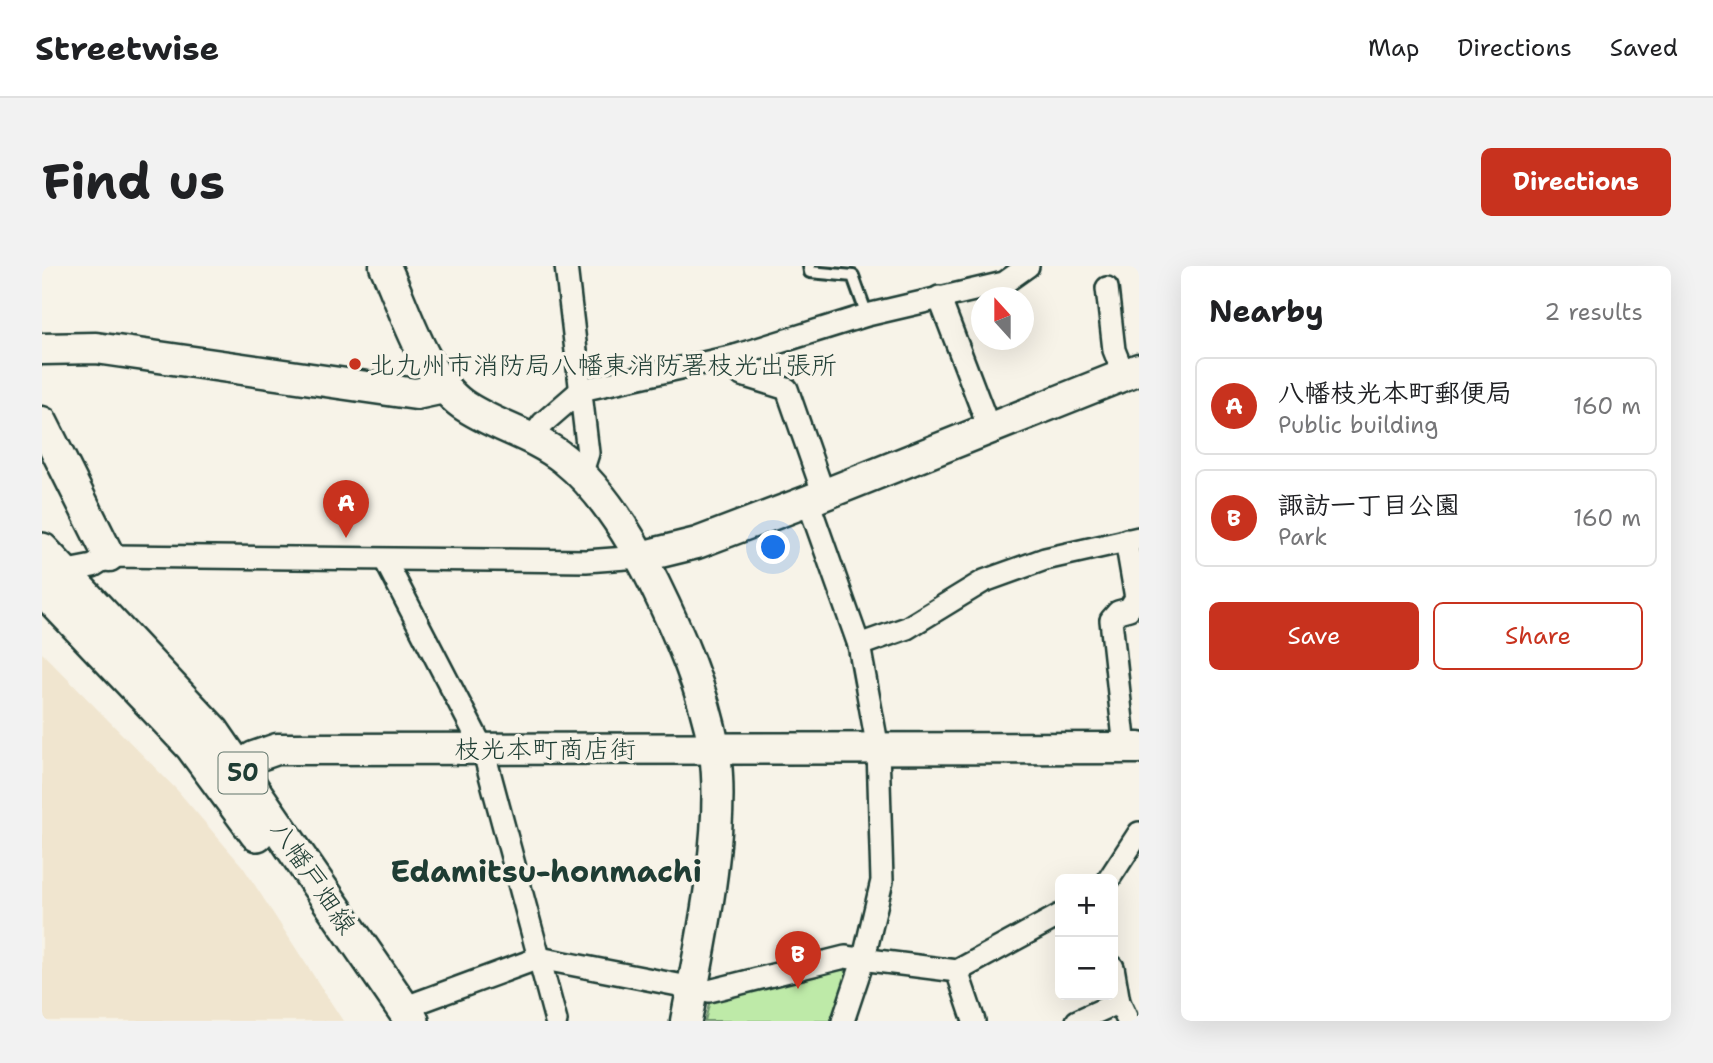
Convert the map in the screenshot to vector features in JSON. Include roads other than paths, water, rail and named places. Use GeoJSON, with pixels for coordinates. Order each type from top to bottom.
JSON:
{"type":"FeatureCollection","features":[{"type":"Feature","properties":{"kind":"main road","name":"八幡戸畑線"},"geometry":{"type":"LineString","coordinates":[[49,570],[192,746],[229,772],[400,1017]]}},
{"type":"Feature","properties":{"kind":"street"},"geometry":{"type":"LineString","coordinates":[[385,266],[444,387],[462,404],[533,438],[564,459],[581,475],[614,516],[640,556],[669,614],[687,661],[714,748],[716,810],[713,845],[686,1021]]}},
{"type":"Feature","properties":{"kind":"street"},"geometry":{"type":"LineString","coordinates":[[566,266],[588,453],[581,475]]}},
{"type":"Feature","properties":{"kind":"street"},"geometry":{"type":"LineString","coordinates":[[533,438],[543,423],[581,390],[735,356],[867,315],[1004,283],[1028,266]]}},
{"type":"Feature","properties":{"kind":"street"},"geometry":{"type":"LineString","coordinates":[[49,570],[93,566],[109,556],[586,561],[640,556],[697,543],[1131,372],[1114,350],[1107,288]]}},
{"type":"Feature","properties":{"kind":"street"},"geometry":{"type":"LineString","coordinates":[[939,297],[989,428]]}},
{"type":"Feature","properties":{"kind":"street"},"geometry":{"type":"LineString","coordinates":[[42,349],[96,348],[416,394],[444,387]]}},
{"type":"Feature","properties":{"kind":"street"},"geometry":{"type":"LineString","coordinates":[[735,356],[742,374],[787,389],[859,645],[878,750],[882,881],[864,958],[843,1021]]}},
{"type":"Feature","properties":{"kind":"street"},"geometry":{"type":"LineString","coordinates":[[42,422],[109,556]]}},
{"type":"Feature","properties":{"kind":"street"},"geometry":{"type":"LineString","coordinates":[[859,645],[907,628],[984,581],[1045,559],[1132,539],[1136,598],[1129,609],[1118,612],[1111,620],[1132,748]]}},
{"type":"Feature","properties":{"kind":"street"},"geometry":{"type":"LineString","coordinates":[[385,560],[483,749],[556,1021]]}},
{"type":"Feature","properties":{"kind":"street","name":"枝光本町商店街"},"geometry":{"type":"LineString","coordinates":[[229,772],[277,749],[1132,748]]}},
{"type":"Feature","properties":{"kind":"street"},"geometry":{"type":"LineString","coordinates":[[1112,874],[1139,833]]}},
{"type":"Feature","properties":{"kind":"street"},"geometry":{"type":"LineString","coordinates":[[400,1017],[539,958],[709,991],[845,957],[957,971],[1055,918]]}},
{"type":"Feature","properties":{"kind":"street"},"geometry":{"type":"LineString","coordinates":[[957,971],[974,1021]]}},
{"type":"Feature","properties":{"kind":"street"},"geometry":{"type":"LineString","coordinates":[[1077,1021],[1124,1012],[1118,987]]}},
{"type":"Feature","properties":{"kind":"lane"},"geometry":{"type":"LineString","coordinates":[[809,266],[810,272],[853,276],[867,315]]}},
{"type":"Feature","properties":{"kind":"place","name":"北九州市消防局八幡東消防署枝光出張所"},"geometry":{"type":"Point","coordinates":[355,364]}},
{"type":"Feature","properties":{"kind":"place","name":"八幡枝光本町郵便局"},"geometry":{"type":"Point","coordinates":[346,538]}},
{"type":"Feature","properties":{"kind":"place","name":"諏訪一丁目公園"},"geometry":{"type":"Point","coordinates":[798,989]}},
{"type":"Feature","properties":{"kind":"district","name":"Edamitsu-honmachi"},"geometry":{"type":"Point","coordinates":[546,871]}}]}
